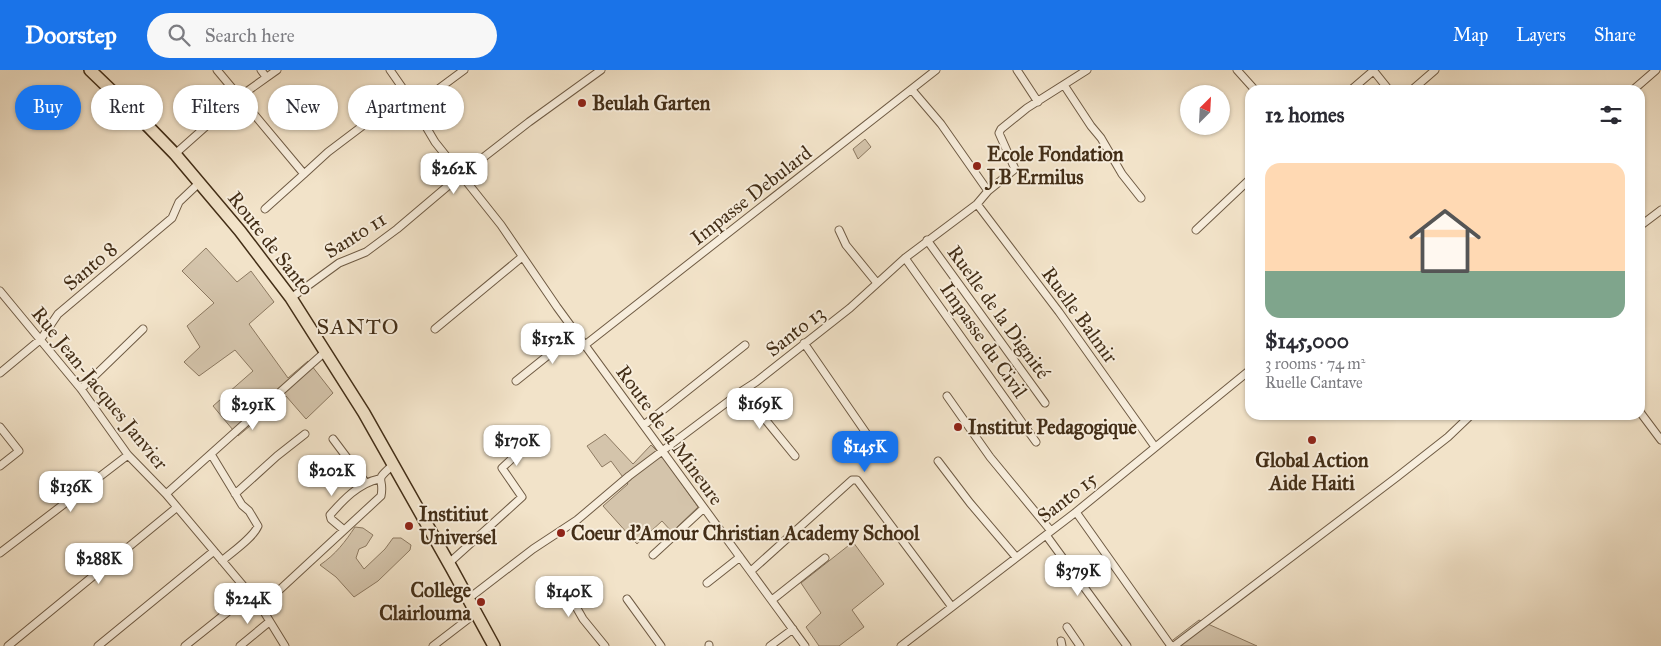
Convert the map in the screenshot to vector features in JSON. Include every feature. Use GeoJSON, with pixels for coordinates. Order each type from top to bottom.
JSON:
{"type":"FeatureCollection","features":[{"type":"Feature","properties":{"kind":"main road","name":"Route de Santo"},"geometry":{"type":"LineString","coordinates":[[90,70],[175,154],[240,231],[291,298],[364,413],[494,646]]}},
{"type":"Feature","properties":{"kind":"street"},"geometry":{"type":"LineString","coordinates":[[217,70],[229,85]]}},
{"type":"Feature","properties":{"kind":"street"},"geometry":{"type":"LineString","coordinates":[[261,70],[266,77]]}},
{"type":"Feature","properties":{"kind":"street"},"geometry":{"type":"LineString","coordinates":[[255,85],[277,70]]}},
{"type":"Feature","properties":{"kind":"street","name":"Route de la Mineure"},"geometry":{"type":"LineString","coordinates":[[390,70],[400,85]]}},
{"type":"Feature","properties":{"kind":"street"},"geometry":{"type":"LineString","coordinates":[[444,85],[464,70]]}},
{"type":"Feature","properties":{"kind":"street","name":"Santo 11"},"geometry":{"type":"LineString","coordinates":[[291,298],[339,263],[366,252],[529,122],[601,70]]}},
{"type":"Feature","properties":{"kind":"street","name":"Impasse Debulard"},"geometry":{"type":"LineString","coordinates":[[585,344],[936,70]]}},
{"type":"Feature","properties":{"kind":"street"},"geometry":{"type":"LineString","coordinates":[[1017,70],[1038,102]]}},
{"type":"Feature","properties":{"kind":"street"},"geometry":{"type":"LineString","coordinates":[[1237,70],[1250,85]]}},
{"type":"Feature","properties":{"kind":"street"},"geometry":{"type":"LineString","coordinates":[[1356,85],[1373,70],[1385,85]]}},
{"type":"Feature","properties":{"kind":"street"},"geometry":{"type":"LineString","coordinates":[[1418,85],[1435,70]]}},
{"type":"Feature","properties":{"kind":"street"},"geometry":{"type":"LineString","coordinates":[[1639,85],[1656,70]]}},
{"type":"Feature","properties":{"kind":"street","name":"Santo 13"},"geometry":{"type":"LineString","coordinates":[[468,599],[533,549],[577,520],[629,476],[827,327],[905,258],[977,204],[988,191],[1015,169],[999,131],[1027,108],[1064,85],[1082,71]]}},
{"type":"Feature","properties":{"kind":"street"},"geometry":{"type":"LineString","coordinates":[[1064,85],[1101,138],[1122,174],[1141,198]]}},
{"type":"Feature","properties":{"kind":"street"},"geometry":{"type":"LineString","coordinates":[[912,90],[941,124],[988,191]]}},
{"type":"Feature","properties":{"kind":"street"},"geometry":{"type":"LineString","coordinates":[[258,120],[304,174]]}},
{"type":"Feature","properties":{"kind":"street"},"geometry":{"type":"LineString","coordinates":[[175,154],[202,130]]}},
{"type":"Feature","properties":{"kind":"street"},"geometry":{"type":"LineString","coordinates":[[265,209],[328,152],[357,130]]}},
{"type":"Feature","properties":{"kind":"street","name":"Route de la Mineure"},"geometry":{"type":"LineString","coordinates":[[428,130],[435,142],[501,225],[576,333],[805,646]]}},
{"type":"Feature","properties":{"kind":"street","name":"Santo 8"},"geometry":{"type":"LineString","coordinates":[[0,373],[41,339],[58,314],[172,218],[179,202],[200,183]]}},
{"type":"Feature","properties":{"kind":"street"},"geometry":{"type":"LineString","coordinates":[[1196,230],[1245,184]]}},
{"type":"Feature","properties":{"kind":"street","name":"Ruelle Balmir"},"geometry":{"type":"LineString","coordinates":[[977,204],[1059,312],[1155,447]]}},
{"type":"Feature","properties":{"kind":"street"},"geometry":{"type":"LineString","coordinates":[[1645,222],[1661,210]]}},
{"type":"Feature","properties":{"kind":"street"},"geometry":{"type":"LineString","coordinates":[[839,230],[846,245],[877,283]]}},
{"type":"Feature","properties":{"kind":"street","name":"Ruelle de la Dignité"},"geometry":{"type":"LineString","coordinates":[[927,240],[1044,403]]}},
{"type":"Feature","properties":{"kind":"street"},"geometry":{"type":"LineString","coordinates":[[435,329],[522,257]]}},
{"type":"Feature","properties":{"kind":"street","name":"Impasse du Civil"},"geometry":{"type":"LineString","coordinates":[[905,258],[1036,442]]}},
{"type":"Feature","properties":{"kind":"street","name":"Rue Jean-Jacques Janvier"},"geometry":{"type":"LineString","coordinates":[[0,291],[81,389],[128,455],[166,494],[261,607],[285,646]]}},
{"type":"Feature","properties":{"kind":"street"},"geometry":{"type":"LineString","coordinates":[[81,389],[143,329]]}},
{"type":"Feature","properties":{"kind":"street"},"geometry":{"type":"LineString","coordinates":[[516,381],[576,333]]}},
{"type":"Feature","properties":{"kind":"street"},"geometry":{"type":"LineString","coordinates":[[804,343],[873,443]]}},
{"type":"Feature","properties":{"kind":"street"},"geometry":{"type":"LineString","coordinates":[[644,425],[745,345]]}},
{"type":"Feature","properties":{"kind":"street"},"geometry":{"type":"LineString","coordinates":[[166,494],[326,351]]}},
{"type":"Feature","properties":{"kind":"street","name":"Santo 15"},"geometry":{"type":"LineString","coordinates":[[901,646],[1076,512],[1245,374]]}},
{"type":"Feature","properties":{"kind":"street"},"geometry":{"type":"LineString","coordinates":[[742,391],[795,456]]}},
{"type":"Feature","properties":{"kind":"street"},"geometry":{"type":"LineString","coordinates":[[947,396],[990,457],[1048,533],[1127,646]]}},
{"type":"Feature","properties":{"kind":"street"},"geometry":{"type":"LineString","coordinates":[[1645,419],[1661,440]]}},
{"type":"Feature","properties":{"kind":"street"},"geometry":{"type":"LineString","coordinates":[[1076,512],[1173,646],[1397,477],[1448,437],[1466,420]]}},
{"type":"Feature","properties":{"kind":"street"},"geometry":{"type":"LineString","coordinates":[[0,427],[19,451],[0,466]]}},
{"type":"Feature","properties":{"kind":"street"},"geometry":{"type":"LineString","coordinates":[[235,494],[277,456],[305,434]]}},
{"type":"Feature","properties":{"kind":"street"},"geometry":{"type":"LineString","coordinates":[[333,439],[366,483]]}},
{"type":"Feature","properties":{"kind":"street"},"geometry":{"type":"LineString","coordinates":[[449,563],[522,497],[502,468],[532,440]]}},
{"type":"Feature","properties":{"kind":"street"},"geometry":{"type":"LineString","coordinates":[[211,454],[242,505],[254,518],[258,526],[250,537],[222,560]]}},
{"type":"Feature","properties":{"kind":"street"},"geometry":{"type":"LineString","coordinates":[[0,553],[128,455]]}},
{"type":"Feature","properties":{"kind":"street"},"geometry":{"type":"LineString","coordinates":[[938,461],[970,503],[1016,557]]}},
{"type":"Feature","properties":{"kind":"street"},"geometry":{"type":"LineString","coordinates":[[261,607],[380,496],[382,493],[379,480],[381,475],[393,465]]}},
{"type":"Feature","properties":{"kind":"street"},"geometry":{"type":"LineString","coordinates":[[344,530],[330,519],[330,515],[366,483],[379,480]]}},
{"type":"Feature","properties":{"kind":"street"},"geometry":{"type":"LineString","coordinates":[[751,571],[852,480],[857,480],[952,607]]}},
{"type":"Feature","properties":{"kind":"street"},"geometry":{"type":"LineString","coordinates":[[8,646],[176,508]]}},
{"type":"Feature","properties":{"kind":"street"},"geometry":{"type":"LineString","coordinates":[[653,555],[704,508]]}},
{"type":"Feature","properties":{"kind":"street"},"geometry":{"type":"LineString","coordinates":[[98,646],[214,551]]}},
{"type":"Feature","properties":{"kind":"street"},"geometry":{"type":"LineString","coordinates":[[707,583],[740,557]]}},
{"type":"Feature","properties":{"kind":"street"},"geometry":{"type":"LineString","coordinates":[[772,600],[825,558]]}},
{"type":"Feature","properties":{"kind":"street"},"geometry":{"type":"LineString","coordinates":[[565,582],[572,593],[574,605],[605,646]]}},
{"type":"Feature","properties":{"kind":"street"},"geometry":{"type":"LineString","coordinates":[[185,646],[250,594]]}},
{"type":"Feature","properties":{"kind":"street"},"geometry":{"type":"LineString","coordinates":[[627,599],[661,646]]}},
{"type":"Feature","properties":{"kind":"street"},"geometry":{"type":"LineString","coordinates":[[433,646],[476,613]]}},
{"type":"Feature","properties":{"kind":"street"},"geometry":{"type":"LineString","coordinates":[[240,646],[269,622]]}},
{"type":"Feature","properties":{"kind":"street"},"geometry":{"type":"LineString","coordinates":[[1067,627],[1080,646]]}},
{"type":"Feature","properties":{"kind":"street"},"geometry":{"type":"LineString","coordinates":[[770,646],[793,629]]}},
{"type":"Feature","properties":{"kind":"shaded area"},"geometry":{"type":"Polygon","coordinates":[[[865,139],[871,147],[858,159],[853,149],[865,139]]]}},
{"type":"Feature","properties":{"kind":"shaded area"},"geometry":{"type":"Polygon","coordinates":[[[206,248],[237,282],[251,271],[274,302],[249,324],[288,378],[308,361],[333,393],[306,419],[286,396],[238,436],[213,406],[253,371],[235,350],[199,376],[184,362],[200,347],[187,326],[214,303],[182,271],[206,248]]]}},
{"type":"Feature","properties":{"kind":"shaded area"},"geometry":{"type":"Polygon","coordinates":[[[605,434],[633,464],[651,445],[662,456],[698,507],[672,532],[662,521],[637,544],[603,506],[628,484],[611,461],[602,467],[587,446],[605,434]]]}},
{"type":"Feature","properties":{"kind":"shaded area"},"geometry":{"type":"Polygon","coordinates":[[[355,527],[363,528],[373,535],[366,546],[359,549],[356,558],[364,569],[385,549],[393,538],[401,538],[411,545],[410,550],[378,581],[354,597],[336,577],[320,565],[340,548],[355,527]]]}},
{"type":"Feature","properties":{"kind":"shaded area"},"geometry":{"type":"Polygon","coordinates":[[[853,542],[884,584],[852,610],[864,627],[839,646],[819,646],[806,627],[821,613],[801,583],[853,542]]]}},
{"type":"Feature","properties":{"kind":"shaded area"},"geometry":{"type":"Polygon","coordinates":[[[1199,620],[1257,646],[1165,646],[1199,620]]]}},
{"type":"Feature","properties":{"kind":"place","name":"Beulah Garten"},"geometry":{"type":"Point","coordinates":[582,103]}},
{"type":"Feature","properties":{"kind":"place","name":"Ecole Fondation J.B Ermilus"},"geometry":{"type":"Point","coordinates":[977,166]}},
{"type":"Feature","properties":{"kind":"place","name":"Institut Pedagogique"},"geometry":{"type":"Point","coordinates":[958,427]}},
{"type":"Feature","properties":{"kind":"place","name":"Global Action Aide Haiti"},"geometry":{"type":"Point","coordinates":[1312,440]}},
{"type":"Feature","properties":{"kind":"place","name":"Institiut Universel"},"geometry":{"type":"Point","coordinates":[409,526]}},
{"type":"Feature","properties":{"kind":"place","name":"Coeur d'Amour Christian Academy School"},"geometry":{"type":"Point","coordinates":[561,533]}},
{"type":"Feature","properties":{"kind":"place","name":"College Clairlouma"},"geometry":{"type":"Point","coordinates":[481,602]}},
{"type":"Feature","properties":{"kind":"district","name":"SANTO"},"geometry":{"type":"Point","coordinates":[358,326]}}]}
